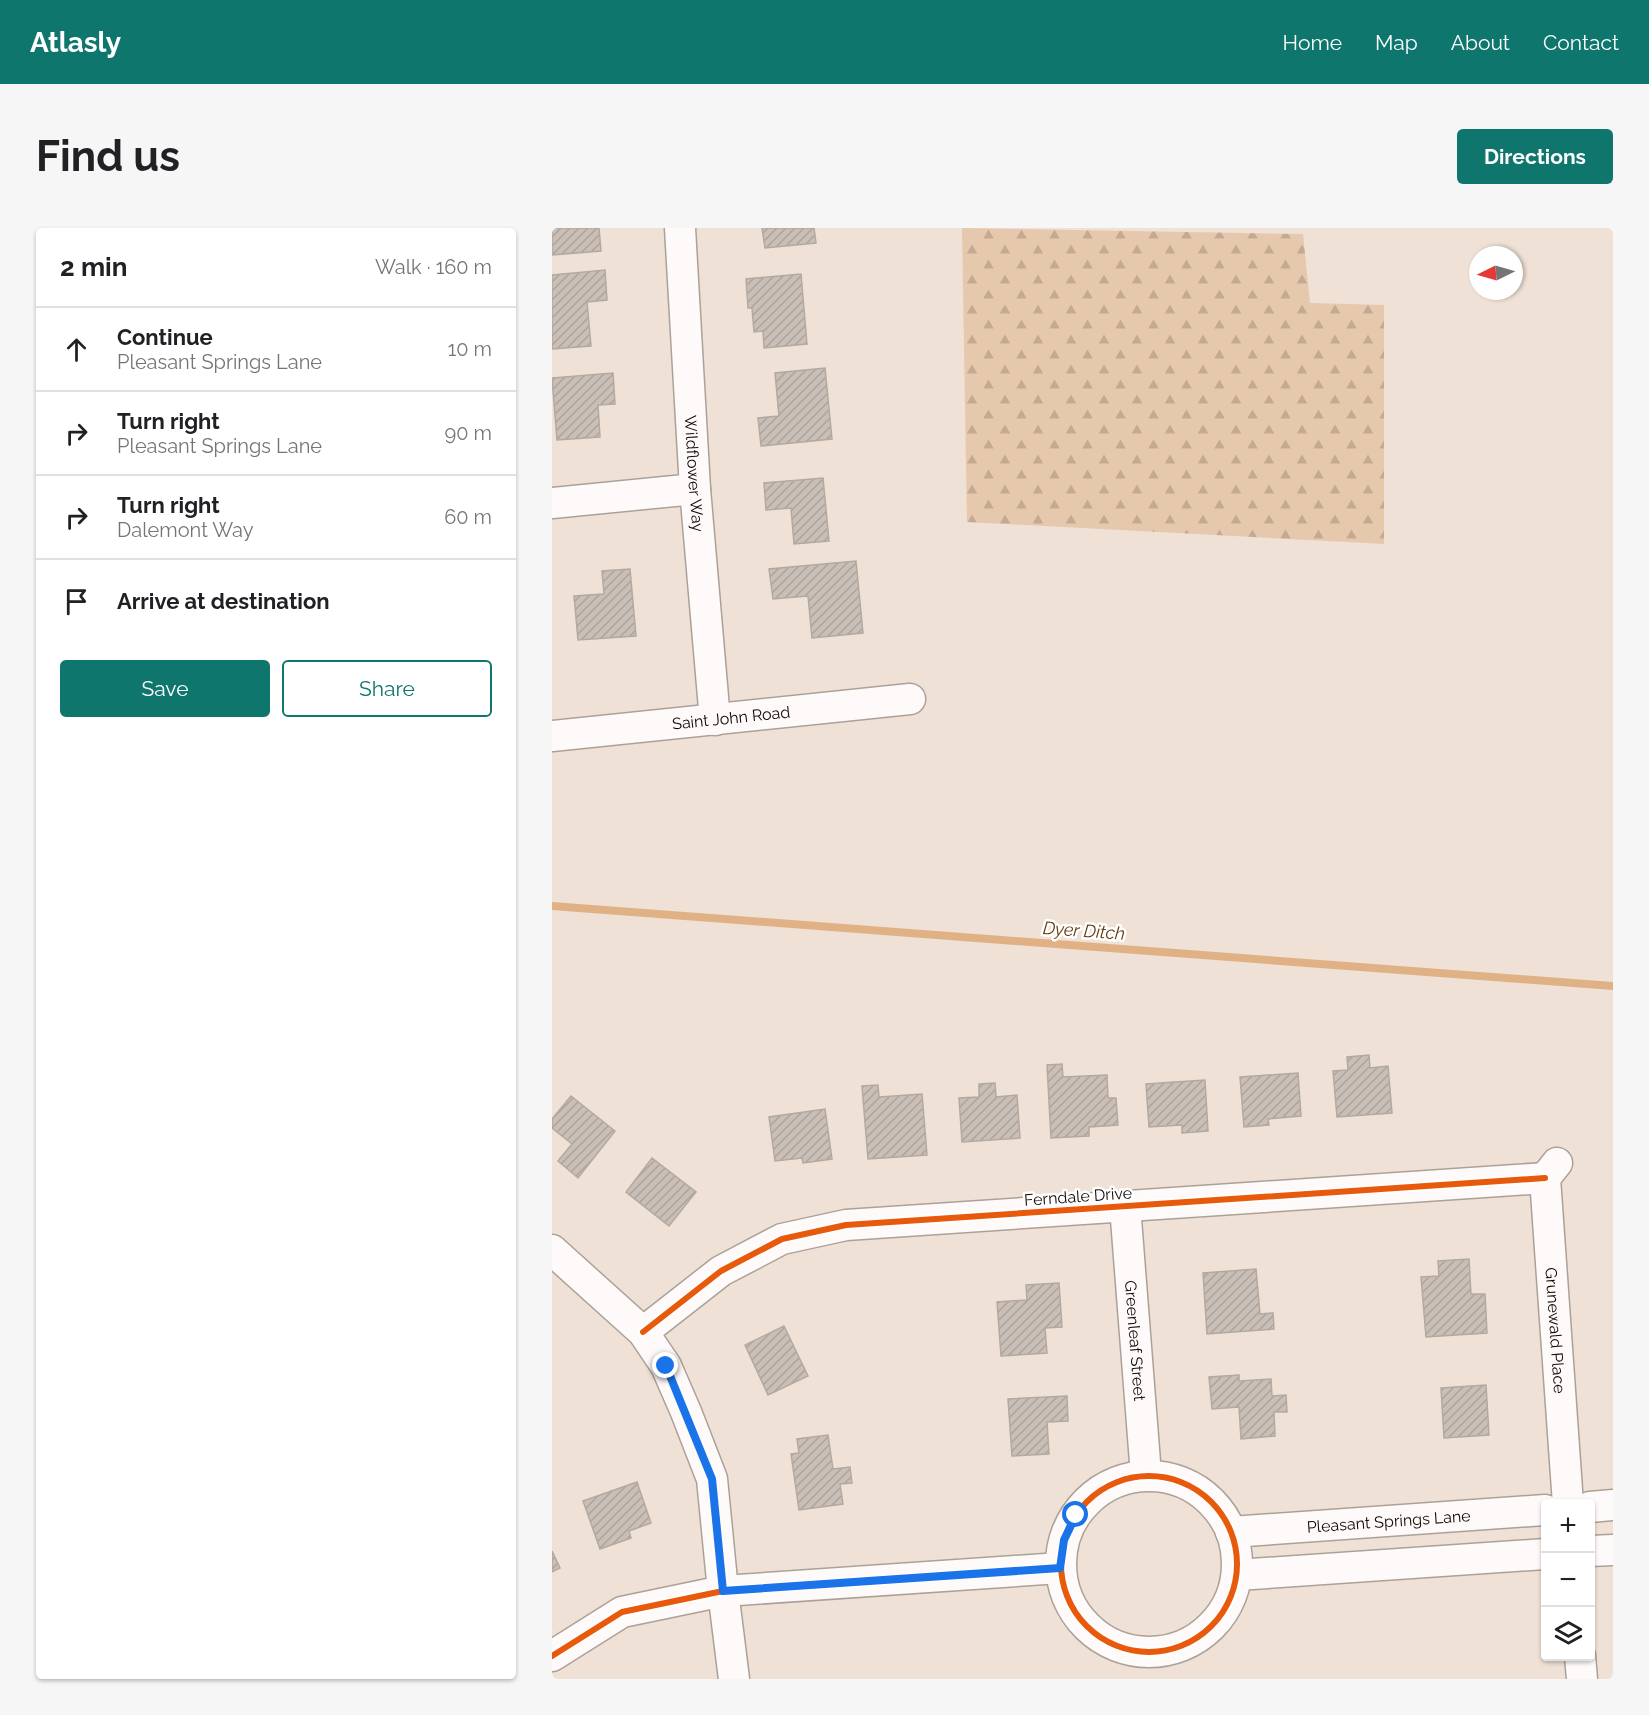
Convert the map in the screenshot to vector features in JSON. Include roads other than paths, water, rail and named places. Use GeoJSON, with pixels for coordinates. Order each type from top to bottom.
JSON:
{"type":"FeatureCollection","features":[{"type":"Feature","properties":{"kind":"street","name":"Wildflower Way"},"geometry":{"type":"LineString","coordinates":[[680,228],[695,489],[715,720]]}},
{"type":"Feature","properties":{"kind":"street"},"geometry":{"type":"LineString","coordinates":[[552,502],[695,489]]}},
{"type":"Feature","properties":{"kind":"street","name":"Saint John Road"},"geometry":{"type":"LineString","coordinates":[[552,736],[910,699]]}},
{"type":"Feature","properties":{"kind":"street","name":"Ferndale Drive"},"geometry":{"type":"LineString","coordinates":[[643,1332],[721,1271],[782,1239],[846,1225],[1125,1206],[1551,1170]]}},
{"type":"Feature","properties":{"kind":"street","name":"Grunewald Place"},"geometry":{"type":"LineString","coordinates":[[1551,1170],[1568,1499]]}},
{"type":"Feature","properties":{"kind":"street","name":"Greenleaf Street"},"geometry":{"type":"LineString","coordinates":[[1125,1206],[1146,1476]]}},
{"type":"Feature","properties":{"kind":"street"},"geometry":{"type":"LineString","coordinates":[[552,1250],[643,1332],[666,1366],[712,1479],[734,1679]]}},
{"type":"Feature","properties":{"kind":"street"},"geometry":{"type":"LineString","coordinates":[[1146,1476],[1173,1479],[1197,1490],[1218,1508],[1231,1532],[1236,1553],[1237,1575],[1228,1603],[1211,1627],[1159,1666],[1103,1640],[1081,1621],[1066,1596],[1060,1568],[1064,1540],[1076,1515],[1094,1494],[1119,1481],[1146,1476]]}},
{"type":"Feature","properties":{"kind":"street"},"geometry":{"type":"LineString","coordinates":[[1595,1507],[1613,1505]]}},
{"type":"Feature","properties":{"kind":"street","name":"Pleasant Springs Lane"},"geometry":{"type":"LineString","coordinates":[[1231,1532],[1541,1510]]}},
{"type":"Feature","properties":{"kind":"street"},"geometry":{"type":"LineString","coordinates":[[1595,1551],[1613,1550]]}},
{"type":"Feature","properties":{"kind":"street"},"geometry":{"type":"LineString","coordinates":[[1237,1575],[1541,1554]]}},
{"type":"Feature","properties":{"kind":"street"},"geometry":{"type":"LineString","coordinates":[[552,1656],[622,1612],[723,1591],[1060,1568]]}},
{"type":"Feature","properties":{"kind":"street"},"geometry":{"type":"LineString","coordinates":[[1580,1661],[1582,1679]]}},
{"type":"Feature","properties":{"kind":"waterway","name":"Dyer Ditch"},"geometry":{"type":"LineString","coordinates":[[552,906],[1613,986]]}}]}
